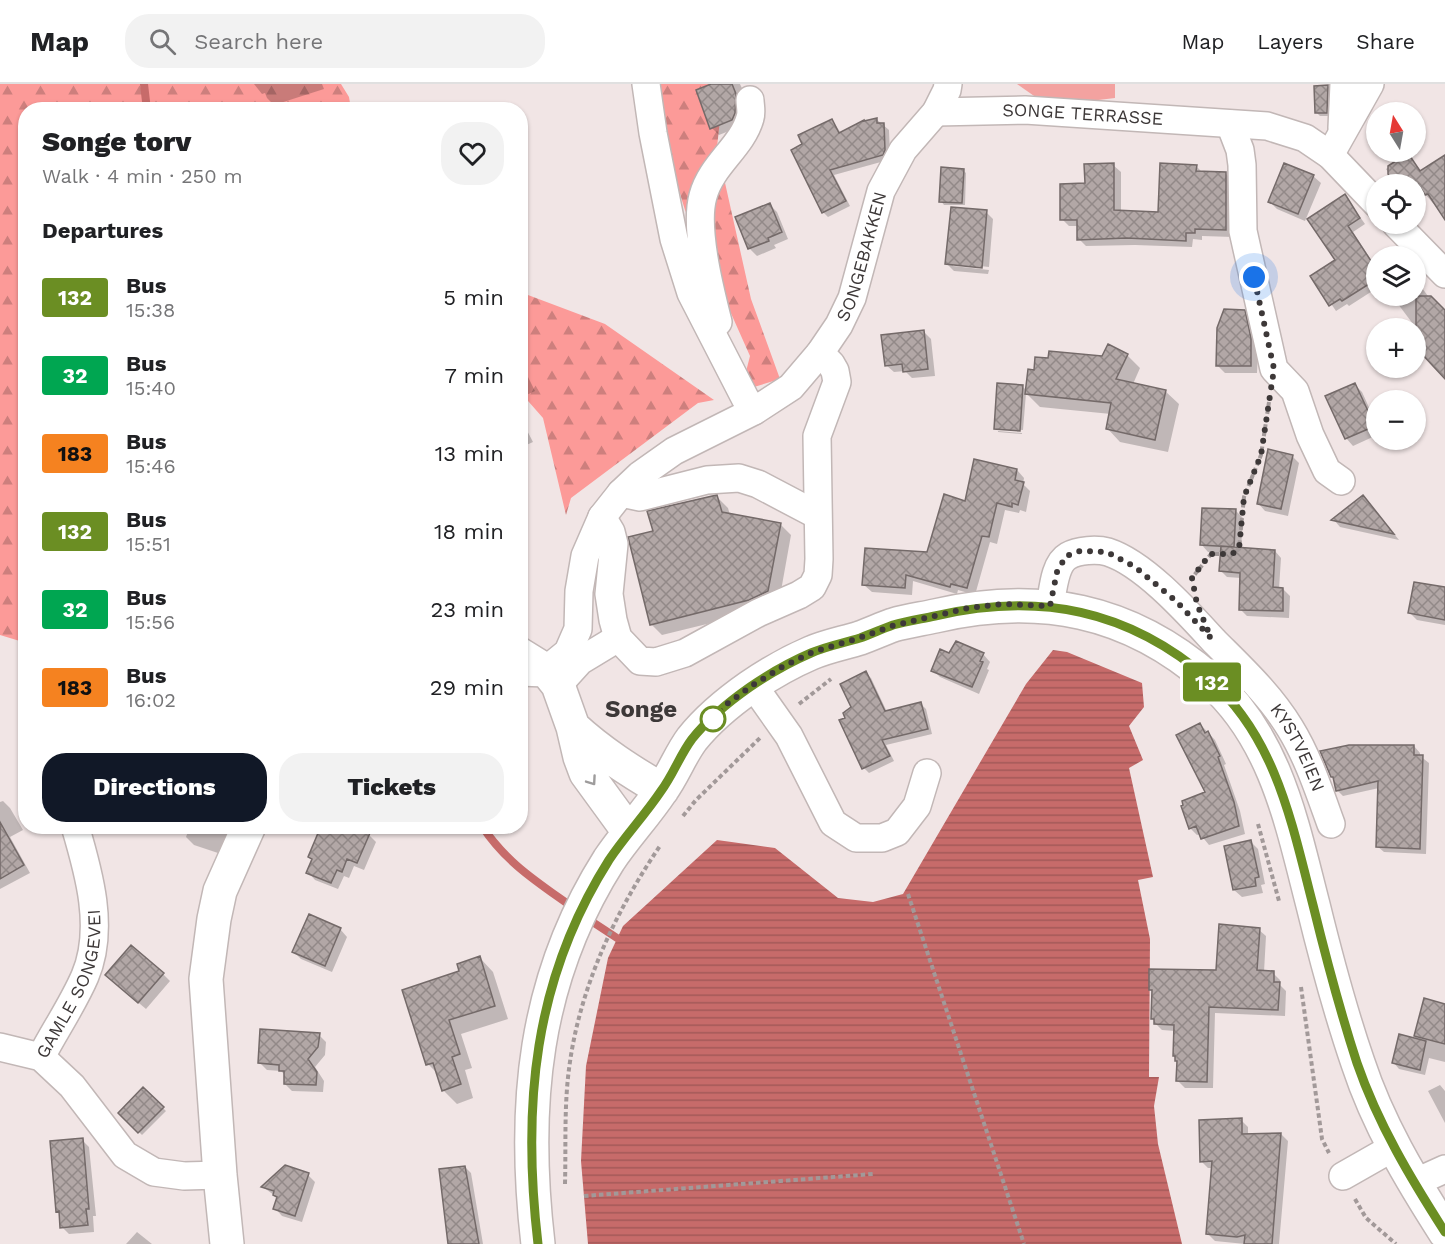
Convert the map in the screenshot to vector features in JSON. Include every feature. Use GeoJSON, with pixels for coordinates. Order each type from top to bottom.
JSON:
{"type":"FeatureCollection","features":[{"type":"Feature","properties":{"kind":"main road","name":"KYSTVEIEN"},"geometry":{"type":"LineString","coordinates":[[538,1244],[531,1157],[531,1104],[535,1060],[554,978],[568,940],[608,861],[629,832],[662,790],[710,752],[742,721],[793,682],[859,638],[892,626],[968,608],[1003,604],[1050,606],[1109,619],[1147,636],[1169,649],[1212,682],[1239,712],[1274,769],[1287,805],[1331,977],[1359,1067],[1394,1147],[1445,1232]]}},
{"type":"Feature","properties":{"kind":"main road"},"geometry":{"type":"LineString","coordinates":[[536,669],[573,726],[594,746],[662,790]]}},
{"type":"Feature","properties":{"kind":"main road"},"geometry":{"type":"LineString","coordinates":[[573,726],[586,772],[629,832]]}},
{"type":"Feature","properties":{"kind":"main road"},"geometry":{"type":"LineString","coordinates":[[226,1244],[206,979],[213,919],[220,891],[245,834]]}},
{"type":"Feature","properties":{"kind":"street"},"geometry":{"type":"LineString","coordinates":[[646,84],[653,133],[674,239],[691,293],[754,411]]}},
{"type":"Feature","properties":{"kind":"street","name":"SONGEBAKKEN"},"geometry":{"type":"LineString","coordinates":[[536,669],[568,652],[578,629],[579,591],[585,556],[602,517],[621,493],[640,474],[674,451],[754,411],[791,387],[820,353],[839,325],[852,298],[881,191],[903,150],[936,112],[948,84]]}},
{"type":"Feature","properties":{"kind":"street"},"geometry":{"type":"LineString","coordinates":[[1336,144],[1344,84]]}},
{"type":"Feature","properties":{"kind":"street"},"geometry":{"type":"LineString","coordinates":[[1336,144],[1370,84]]}},
{"type":"Feature","properties":{"kind":"street"},"geometry":{"type":"LineString","coordinates":[[718,347],[720,331],[709,286],[700,218],[703,195],[711,176],[744,131],[751,116],[750,100]]}},
{"type":"Feature","properties":{"kind":"street","name":"SONGE TERRASSE"},"geometry":{"type":"LineString","coordinates":[[936,112],[1025,110],[1267,126],[1305,138],[1336,144],[1366,188]]}},
{"type":"Feature","properties":{"kind":"street"},"geometry":{"type":"LineString","coordinates":[[1230,124],[1240,150],[1244,231],[1274,369],[1295,391],[1310,435],[1327,471],[1341,481]]}},
{"type":"Feature","properties":{"kind":"street"},"geometry":{"type":"LineString","coordinates":[[1406,234],[1445,274]]}},
{"type":"Feature","properties":{"kind":"street"},"geometry":{"type":"LineString","coordinates":[[602,517],[611,532],[614,544],[609,594],[613,620],[618,638],[640,661],[656,662],[685,653],[758,613],[812,587],[818,575],[817,436],[837,381],[831,363],[820,353]]}},
{"type":"Feature","properties":{"kind":"street"},"geometry":{"type":"LineString","coordinates":[[621,493],[640,497],[707,480],[739,478],[758,484],[817,515]]}},
{"type":"Feature","properties":{"kind":"street","name":"KYSTVEIEN"},"geometry":{"type":"LineString","coordinates":[[1050,606],[1057,572],[1066,556],[1080,551],[1107,552],[1135,567],[1176,601],[1267,695],[1290,729],[1311,771],[1331,824]]}},
{"type":"Feature","properties":{"kind":"street"},"geometry":{"type":"LineString","coordinates":[[536,669],[580,661],[618,638]]}},
{"type":"Feature","properties":{"kind":"street"},"geometry":{"type":"LineString","coordinates":[[766,702],[833,823],[856,838],[882,838],[897,832],[917,806],[927,773]]}},
{"type":"Feature","properties":{"kind":"street","name":"GAMLE SONGEVEI"},"geometry":{"type":"LineString","coordinates":[[77,834],[86,863],[95,927],[93,951],[85,976],[40,1057],[72,1086],[125,1155],[154,1172],[184,1176],[220,1175]]}},
{"type":"Feature","properties":{"kind":"street"},"geometry":{"type":"LineString","coordinates":[[0,1047],[40,1057]]}},
{"type":"Feature","properties":{"kind":"street"},"geometry":{"type":"LineString","coordinates":[[1343,1176],[1394,1147]]}},
{"type":"Feature","properties":{"kind":"street"},"geometry":{"type":"LineString","coordinates":[[1414,1183],[1445,1169]]}},
{"type":"Feature","properties":{"kind":"path"},"geometry":{"type":"LineString","coordinates":[[1194,587],[1192,578],[1210,554],[1232,554],[1239,549],[1244,497],[1261,455],[1274,369]]}},
{"type":"Feature","properties":{"kind":"path"},"geometry":{"type":"LineString","coordinates":[[676,824],[696,800],[766,702],[836,676]]}},
{"type":"Feature","properties":{"kind":"path"},"geometry":{"type":"LineString","coordinates":[[1256,817],[1280,906]]}},
{"type":"Feature","properties":{"kind":"path"},"geometry":{"type":"LineString","coordinates":[[566,1194],[566,1107],[569,1068],[582,1006],[597,963],[621,909],[641,873],[664,840]]}},
{"type":"Feature","properties":{"kind":"path"},"geometry":{"type":"LineString","coordinates":[[908,894],[1024,1244]]}},
{"type":"Feature","properties":{"kind":"path"},"geometry":{"type":"LineString","coordinates":[[1301,984],[1322,1139],[1366,1218],[1396,1244]]}},
{"type":"Feature","properties":{"kind":"path"},"geometry":{"type":"LineString","coordinates":[[584,1197],[873,1174]]}},
{"type":"Feature","properties":{"kind":"green space"},"geometry":{"type":"Polygon","coordinates":[[[0,84],[341,84],[350,102],[18,102],[18,640],[0,635],[0,84]]]}},
{"type":"Feature","properties":{"kind":"green space"},"geometry":{"type":"Polygon","coordinates":[[[646,84],[724,84],[717,147],[751,299],[780,379],[741,391],[750,356],[685,210],[646,84]]]}},
{"type":"Feature","properties":{"kind":"green space"},"geometry":{"type":"Polygon","coordinates":[[[528,295],[605,324],[714,400],[698,403],[571,498],[566,515],[543,418],[528,401],[528,295]]]}},
{"type":"Feature","properties":{"kind":"shaded area"},"geometry":{"type":"Polygon","coordinates":[[[1017,84],[1115,84],[1115,98],[1090,101],[1037,98],[1017,84]]]}},
{"type":"Feature","properties":{"kind":"shaded area"},"geometry":{"type":"Polygon","coordinates":[[[1053,650],[1067,652],[1142,683],[1144,707],[1129,726],[1143,760],[1129,768],[1153,877],[1138,880],[1150,939],[1149,1077],[1159,1077],[1154,1106],[1158,1144],[1182,1244],[588,1244],[581,1161],[586,1066],[608,958],[623,926],[717,840],[775,848],[838,898],[873,902],[903,894],[1026,684],[1053,650]]]}},
{"type":"Feature","properties":{"kind":"building"},"geometry":{"type":"Polygon","coordinates":[[[711,84],[732,84],[736,94],[735,113],[732,120],[710,129],[696,90],[711,84]]]}},
{"type":"Feature","properties":{"kind":"building"},"geometry":{"type":"Polygon","coordinates":[[[1328,85],[1327,113],[1315,113],[1314,86],[1328,85]]]}},
{"type":"Feature","properties":{"kind":"building"},"geometry":{"type":"Polygon","coordinates":[[[877,118],[877,123],[884,123],[885,150],[883,155],[830,170],[846,201],[822,213],[791,150],[802,144],[798,135],[832,119],[839,133],[864,120],[877,118]]]}},
{"type":"Feature","properties":{"kind":"building"},"geometry":{"type":"Polygon","coordinates":[[[1445,155],[1445,220],[1428,194],[1426,195],[1426,174],[1388,174],[1388,166],[1394,162],[1414,162],[1420,171],[1445,155]]]}},
{"type":"Feature","properties":{"kind":"building"},"geometry":{"type":"Polygon","coordinates":[[[1114,163],[1114,210],[1158,212],[1160,163],[1197,165],[1196,171],[1226,172],[1226,230],[1195,229],[1195,233],[1186,233],[1186,241],[1127,238],[1077,240],[1077,220],[1060,220],[1060,184],[1085,183],[1084,164],[1114,163]]]}},
{"type":"Feature","properties":{"kind":"building"},"geometry":{"type":"Polygon","coordinates":[[[1284,163],[1314,175],[1298,214],[1268,202],[1284,163]]]}},
{"type":"Feature","properties":{"kind":"building"},"geometry":{"type":"Polygon","coordinates":[[[941,167],[964,169],[962,203],[939,202],[941,167]]]}},
{"type":"Feature","properties":{"kind":"building"},"geometry":{"type":"Polygon","coordinates":[[[1345,194],[1360,218],[1348,226],[1366,253],[1366,286],[1342,301],[1340,299],[1329,306],[1310,276],[1335,260],[1307,219],[1345,194]]]}},
{"type":"Feature","properties":{"kind":"building"},"geometry":{"type":"Polygon","coordinates":[[[770,203],[782,232],[768,238],[769,241],[748,249],[735,217],[770,203]]]}},
{"type":"Feature","properties":{"kind":"building"},"geometry":{"type":"Polygon","coordinates":[[[951,207],[987,210],[982,268],[945,264],[951,207]]]}},
{"type":"Feature","properties":{"kind":"building"},"geometry":{"type":"Polygon","coordinates":[[[1426,296],[1431,296],[1445,310],[1445,379],[1426,358],[1426,318],[1416,318],[1416,306],[1426,306],[1426,296]]]}},
{"type":"Feature","properties":{"kind":"building"},"geometry":{"type":"Polygon","coordinates":[[[1224,309],[1245,310],[1251,338],[1251,366],[1216,366],[1217,328],[1224,309]]]}},
{"type":"Feature","properties":{"kind":"building"},"geometry":{"type":"Polygon","coordinates":[[[924,330],[928,369],[903,372],[902,364],[885,366],[881,335],[924,330]]]}},
{"type":"Feature","properties":{"kind":"building"},"geometry":{"type":"Polygon","coordinates":[[[1108,344],[1128,354],[1116,379],[1166,390],[1155,440],[1106,429],[1111,403],[1025,394],[1028,369],[1034,370],[1035,357],[1048,358],[1049,351],[1102,356],[1108,344]]]}},
{"type":"Feature","properties":{"kind":"building"},"geometry":{"type":"Polygon","coordinates":[[[997,383],[1023,385],[1020,431],[994,429],[997,383]]]}},
{"type":"Feature","properties":{"kind":"building"},"geometry":{"type":"Polygon","coordinates":[[[1355,383],[1366,407],[1366,430],[1345,439],[1325,396],[1355,383]]]}},
{"type":"Feature","properties":{"kind":"building"},"geometry":{"type":"Polygon","coordinates":[[[1268,449],[1293,455],[1281,509],[1257,504],[1268,449]]]}},
{"type":"Feature","properties":{"kind":"building"},"geometry":{"type":"Polygon","coordinates":[[[974,459],[1017,469],[1015,480],[1024,482],[1018,505],[1012,503],[1012,507],[997,503],[989,537],[982,536],[967,588],[951,584],[950,587],[906,575],[905,588],[862,585],[865,548],[927,552],[944,494],[965,501],[974,459]]]}},
{"type":"Feature","properties":{"kind":"building"},"geometry":{"type":"Polygon","coordinates":[[[717,495],[722,512],[781,523],[768,591],[749,600],[650,625],[628,537],[653,531],[647,511],[717,495]]]}},
{"type":"Feature","properties":{"kind":"building"},"geometry":{"type":"Polygon","coordinates":[[[1363,495],[1394,534],[1331,520],[1363,495]]]}},
{"type":"Feature","properties":{"kind":"building"},"geometry":{"type":"Polygon","coordinates":[[[1202,508],[1236,509],[1234,547],[1200,545],[1202,508]]]}},
{"type":"Feature","properties":{"kind":"building"},"geometry":{"type":"Polygon","coordinates":[[[1221,546],[1275,550],[1273,587],[1283,588],[1283,611],[1239,610],[1240,573],[1219,571],[1221,546]]]}},
{"type":"Feature","properties":{"kind":"building"},"geometry":{"type":"Polygon","coordinates":[[[1414,582],[1445,587],[1445,620],[1408,613],[1414,582]]]}},
{"type":"Feature","properties":{"kind":"building"},"geometry":{"type":"Polygon","coordinates":[[[956,641],[984,653],[980,661],[983,662],[972,687],[931,671],[940,649],[949,653],[956,641]]]}},
{"type":"Feature","properties":{"kind":"building"},"geometry":{"type":"Polygon","coordinates":[[[866,671],[885,711],[921,702],[928,729],[882,740],[890,756],[862,769],[839,720],[845,718],[843,713],[851,707],[840,684],[866,671]]]}},
{"type":"Feature","properties":{"kind":"building"},"geometry":{"type":"Polygon","coordinates":[[[1200,723],[1205,733],[1208,731],[1220,756],[1218,757],[1234,802],[1239,826],[1201,839],[1196,826],[1189,829],[1181,806],[1182,801],[1205,792],[1176,735],[1200,723]]]}},
{"type":"Feature","properties":{"kind":"building"},"geometry":{"type":"Polygon","coordinates":[[[1349,745],[1414,745],[1414,755],[1423,755],[1420,849],[1376,847],[1378,781],[1336,791],[1333,777],[1320,751],[1349,745]]]}},
{"type":"Feature","properties":{"kind":"building"},"geometry":{"type":"Polygon","coordinates":[[[0,822],[24,865],[0,879],[0,822]]]}},
{"type":"Feature","properties":{"kind":"building"},"geometry":{"type":"Polygon","coordinates":[[[318,834],[370,834],[357,863],[347,859],[342,872],[337,870],[331,883],[306,873],[312,859],[308,857],[318,834]]]}},
{"type":"Feature","properties":{"kind":"building"},"geometry":{"type":"Polygon","coordinates":[[[1251,840],[1259,877],[1255,878],[1256,886],[1233,890],[1224,846],[1251,840]]]}},
{"type":"Feature","properties":{"kind":"building"},"geometry":{"type":"Polygon","coordinates":[[[309,914],[341,928],[325,966],[292,952],[309,914]]]}},
{"type":"Feature","properties":{"kind":"building"},"geometry":{"type":"Polygon","coordinates":[[[1219,924],[1260,928],[1257,970],[1274,971],[1274,982],[1280,982],[1278,1010],[1209,1007],[1207,1082],[1176,1081],[1177,1061],[1173,1056],[1174,1025],[1154,1024],[1154,1019],[1151,1019],[1152,990],[1149,990],[1149,969],[1216,970],[1219,924]]]}},
{"type":"Feature","properties":{"kind":"building"},"geometry":{"type":"Polygon","coordinates":[[[131,945],[164,973],[138,1003],[105,975],[131,945]]]}},
{"type":"Feature","properties":{"kind":"building"},"geometry":{"type":"Polygon","coordinates":[[[480,956],[495,1006],[449,1020],[460,1054],[452,1057],[461,1084],[442,1091],[433,1063],[426,1065],[402,990],[459,971],[457,964],[480,956]]]}},
{"type":"Feature","properties":{"kind":"building"},"geometry":{"type":"Polygon","coordinates":[[[1424,998],[1445,1004],[1445,1044],[1414,1036],[1424,998]]]}},
{"type":"Feature","properties":{"kind":"building"},"geometry":{"type":"Polygon","coordinates":[[[260,1029],[320,1033],[318,1047],[308,1059],[317,1072],[316,1085],[284,1084],[284,1071],[279,1071],[279,1065],[258,1063],[260,1029]]]}},
{"type":"Feature","properties":{"kind":"building"},"geometry":{"type":"Polygon","coordinates":[[[1399,1034],[1426,1041],[1420,1070],[1392,1063],[1399,1034]]]}},
{"type":"Feature","properties":{"kind":"building"},"geometry":{"type":"Polygon","coordinates":[[[143,1087],[164,1107],[138,1133],[118,1113],[143,1087]]]}},
{"type":"Feature","properties":{"kind":"building"},"geometry":{"type":"Polygon","coordinates":[[[1242,1118],[1242,1134],[1281,1133],[1272,1244],[1244,1244],[1245,1235],[1237,1237],[1206,1234],[1212,1161],[1200,1162],[1199,1120],[1242,1118]]]}},
{"type":"Feature","properties":{"kind":"building"},"geometry":{"type":"Polygon","coordinates":[[[83,1138],[89,1209],[86,1209],[88,1225],[60,1228],[59,1211],[56,1212],[50,1141],[83,1138]]]}},
{"type":"Feature","properties":{"kind":"building"},"geometry":{"type":"Polygon","coordinates":[[[285,1165],[309,1173],[295,1216],[273,1209],[277,1197],[273,1195],[274,1191],[261,1187],[285,1165]]]}},
{"type":"Feature","properties":{"kind":"building"},"geometry":{"type":"Polygon","coordinates":[[[465,1166],[479,1244],[448,1244],[439,1169],[465,1166]]]}},
{"type":"Feature","properties":{"kind":"waterway"},"geometry":{"type":"LineString","coordinates":[[144,84],[146,102]]}},
{"type":"Feature","properties":{"kind":"waterway"},"geometry":{"type":"LineString","coordinates":[[488,834],[513,862],[575,909]]}},
{"type":"Feature","properties":{"kind":"waterway"},"geometry":{"type":"LineString","coordinates":[[585,917],[617,938]]}},
{"type":"Feature","properties":{"kind":"bus line","name":"132"},"geometry":{"type":"LineString","coordinates":[[538,1244],[532,1185],[531,1104],[535,1060],[554,978],[568,940],[608,861],[662,790],[692,739],[727,704],[753,685],[813,652],[892,626],[968,608],[1003,604],[1050,606],[1109,619],[1147,636],[1169,649],[1212,682],[1239,712],[1274,769],[1287,805],[1331,977],[1359,1067],[1394,1147],[1445,1232]]}},
{"type":"Feature","properties":{"kind":"district","name":"Songe"},"geometry":{"type":"Point","coordinates":[641,709]}},
{"type":"Feature","properties":{"kind":"route"},"geometry":{"type":"LineString","coordinates":[[713,719],[727,704],[753,685],[813,652],[892,626],[968,608],[1003,604],[1050,606],[1057,572],[1066,556],[1080,551],[1107,552],[1135,567],[1176,601],[1211,638],[1197,604],[1192,578],[1210,554],[1232,554],[1239,549],[1244,497],[1261,455],[1274,369],[1254,277]]}}]}
